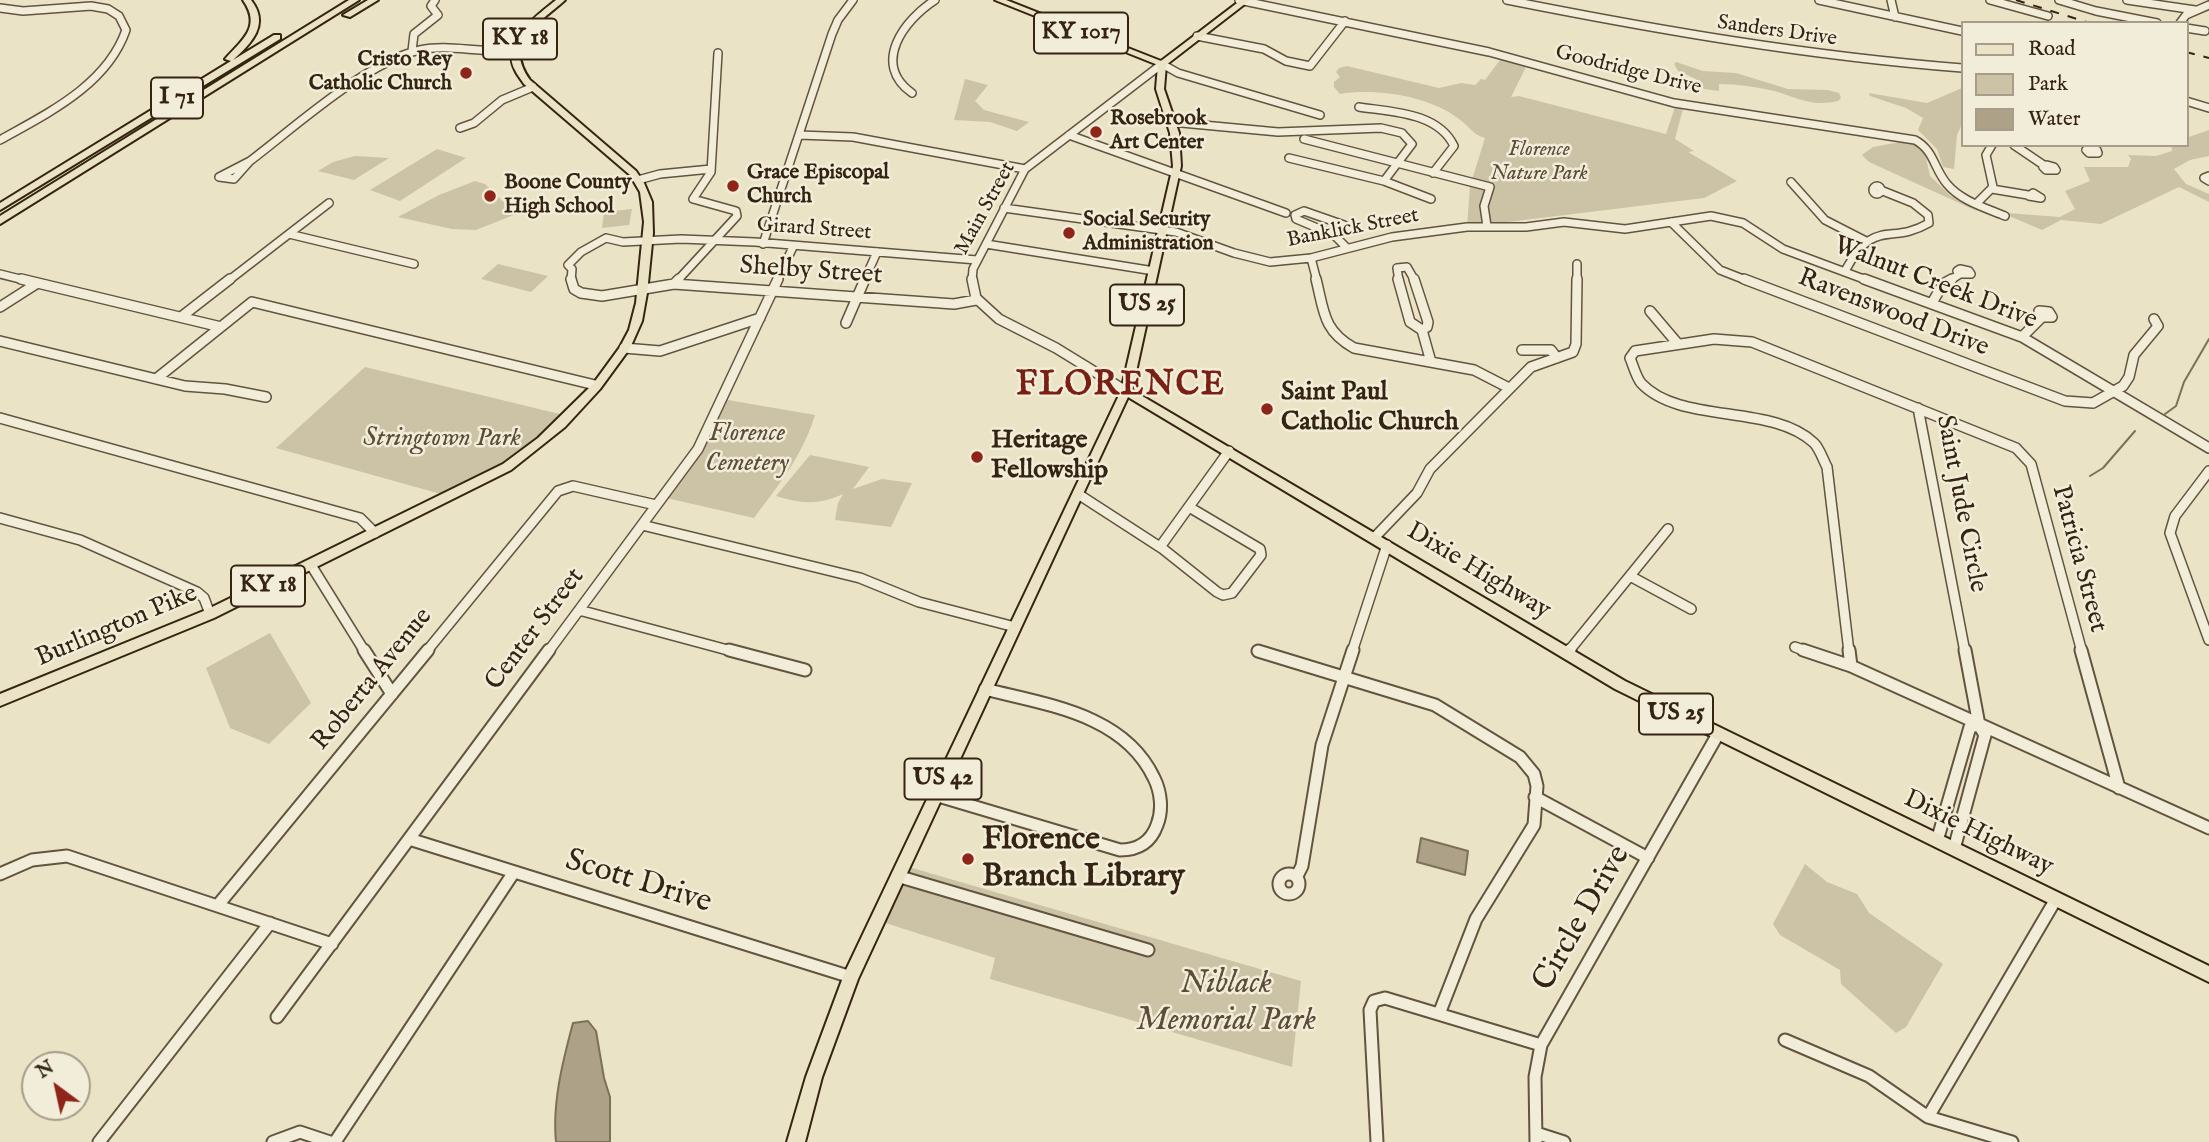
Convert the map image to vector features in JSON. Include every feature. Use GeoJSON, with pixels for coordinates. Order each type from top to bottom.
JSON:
{"type":"FeatureCollection","features":[{"type":"Feature","properties":{"kind":"highway"},"geometry":{"type":"LineString","coordinates":[[17,197],[42,177],[230,58],[250,38],[256,26],[255,9],[247,0]]}},
{"type":"Feature","properties":{"kind":"highway","name":"I 71"},"geometry":{"type":"LineString","coordinates":[[0,207],[337,0]]}},
{"type":"Feature","properties":{"kind":"highway","name":"I 71"},"geometry":{"type":"LineString","coordinates":[[0,221],[355,0]]}},
{"type":"Feature","properties":{"kind":"highway"},"geometry":{"type":"LineString","coordinates":[[214,88],[374,0]]}},
{"type":"Feature","properties":{"kind":"main road","name":"KY 18"},"geometry":{"type":"LineString","coordinates":[[516,49],[526,30],[561,0]]}},
{"type":"Feature","properties":{"kind":"main road","name":"KY 1017"},"geometry":{"type":"LineString","coordinates":[[999,0],[1163,64]]}},
{"type":"Feature","properties":{"kind":"main road"},"geometry":{"type":"LineString","coordinates":[[1163,64],[1245,0]]}},
{"type":"Feature","properties":{"kind":"main road","name":"Burlington Pike"},"geometry":{"type":"LineString","coordinates":[[0,700],[210,614],[517,460],[556,429],[595,385],[624,348],[636,322],[648,240],[649,206],[638,180],[626,167],[533,87],[518,69],[516,49]]}},
{"type":"Feature","properties":{"kind":"main road","name":"US 25"},"geometry":{"type":"LineString","coordinates":[[1126,391],[1175,173],[1177,147],[1159,82],[1163,64]]}},
{"type":"Feature","properties":{"kind":"main road","name":"Dixie Highway"},"geometry":{"type":"LineString","coordinates":[[1126,391],[1620,685],[2209,974]]}},
{"type":"Feature","properties":{"kind":"main road","name":"US 42"},"geometry":{"type":"LineString","coordinates":[[796,1142],[814,1077],[851,976],[1126,391]]}},
{"type":"Feature","properties":{"kind":"street"},"geometry":{"type":"LineString","coordinates":[[1,4],[6,0]]}},
{"type":"Feature","properties":{"kind":"street"},"geometry":{"type":"LineString","coordinates":[[416,50],[409,44],[413,34],[438,15],[431,6],[435,0]]}},
{"type":"Feature","properties":{"kind":"street"},"geometry":{"type":"LineString","coordinates":[[764,244],[835,25],[853,0]]}},
{"type":"Feature","properties":{"kind":"street"},"geometry":{"type":"LineString","coordinates":[[912,93],[903,87],[894,72],[894,54],[906,23],[935,0]]}},
{"type":"Feature","properties":{"kind":"street","name":"Goodridge Drive"},"geometry":{"type":"LineString","coordinates":[[1239,0],[1496,54],[1674,103],[1914,140],[1929,148],[1946,184],[2005,216]]}},
{"type":"Feature","properties":{"kind":"street","name":"Sanders Drive"},"geometry":{"type":"LineString","coordinates":[[1507,0],[1695,37],[1854,60],[1960,68]]}},
{"type":"Feature","properties":{"kind":"street"},"geometry":{"type":"LineString","coordinates":[[1819,0],[1960,31]]}},
{"type":"Feature","properties":{"kind":"street"},"geometry":{"type":"LineString","coordinates":[[1891,0],[1895,17]]}},
{"type":"Feature","properties":{"kind":"street"},"geometry":{"type":"LineString","coordinates":[[1990,0],[2048,16]]}},
{"type":"Feature","properties":{"kind":"street"},"geometry":{"type":"LineString","coordinates":[[2059,0],[2147,21]]}},
{"type":"Feature","properties":{"kind":"street"},"geometry":{"type":"LineString","coordinates":[[2127,0],[2195,10]]}},
{"type":"Feature","properties":{"kind":"street"},"geometry":{"type":"LineString","coordinates":[[0,140],[46,113],[85,85],[114,57],[126,30],[119,16],[97,7],[26,10],[1,4]]}},
{"type":"Feature","properties":{"kind":"street"},"geometry":{"type":"LineString","coordinates":[[2181,21],[2184,16],[2209,5]]}},
{"type":"Feature","properties":{"kind":"street"},"geometry":{"type":"LineString","coordinates":[[1197,36],[1264,49],[1286,61],[1310,66],[1345,21]]}},
{"type":"Feature","properties":{"kind":"street"},"geometry":{"type":"LineString","coordinates":[[2188,28],[2204,31]]}},
{"type":"Feature","properties":{"kind":"street"},"geometry":{"type":"LineString","coordinates":[[250,161],[386,63],[416,50],[441,48],[506,52],[516,49]]}},
{"type":"Feature","properties":{"kind":"street"},"geometry":{"type":"LineString","coordinates":[[674,284],[735,219],[736,211],[693,199],[709,177],[711,169],[718,53]]}},
{"type":"Feature","properties":{"kind":"street"},"geometry":{"type":"LineString","coordinates":[[1163,64],[1178,74],[1320,115]]}},
{"type":"Feature","properties":{"kind":"street","name":"Main Street"},"geometry":{"type":"LineString","coordinates":[[976,300],[970,278],[1025,169],[1163,64]]}},
{"type":"Feature","properties":{"kind":"street"},"geometry":{"type":"LineString","coordinates":[[460,128],[474,123],[502,100],[533,87]]}},
{"type":"Feature","properties":{"kind":"street"},"geometry":{"type":"LineString","coordinates":[[2188,102],[2209,108]]}},
{"type":"Feature","properties":{"kind":"street"},"geometry":{"type":"LineString","coordinates":[[1359,107],[1407,114],[1428,121],[1446,133],[1454,146],[1433,173]]}},
{"type":"Feature","properties":{"kind":"street"},"geometry":{"type":"LineString","coordinates":[[1171,122],[1278,132],[1355,135],[1381,128],[1405,135],[1412,144],[1384,181]]}},
{"type":"Feature","properties":{"kind":"street"},"geometry":{"type":"LineString","coordinates":[[799,135],[853,137],[1025,169]]}},
{"type":"Feature","properties":{"kind":"street"},"geometry":{"type":"LineString","coordinates":[[1069,135],[1286,213]]}},
{"type":"Feature","properties":{"kind":"street"},"geometry":{"type":"LineString","coordinates":[[1304,139],[1348,146],[1433,173],[1490,187],[1483,199],[1487,226]]}},
{"type":"Feature","properties":{"kind":"street"},"geometry":{"type":"LineString","coordinates":[[1991,147],[1986,155],[1992,189]]}},
{"type":"Feature","properties":{"kind":"street"},"geometry":{"type":"LineString","coordinates":[[2017,147],[2045,166]]}},
{"type":"Feature","properties":{"kind":"street"},"geometry":{"type":"LineString","coordinates":[[1289,158],[1384,181],[1431,199]]}},
{"type":"Feature","properties":{"kind":"street"},"geometry":{"type":"LineString","coordinates":[[638,180],[660,174],[711,169]]}},
{"type":"Feature","properties":{"kind":"street"},"geometry":{"type":"LineString","coordinates":[[1791,182],[1825,220],[1866,241]]}},
{"type":"Feature","properties":{"kind":"street"},"geometry":{"type":"LineString","coordinates":[[1977,203],[1992,189]]}},
{"type":"Feature","properties":{"kind":"street"},"geometry":{"type":"LineString","coordinates":[[1992,189],[2028,195]]}},
{"type":"Feature","properties":{"kind":"street"},"geometry":{"type":"LineString","coordinates":[[1845,271],[1866,241],[1883,234],[1921,228],[1929,223],[1925,211],[1883,191]]}},
{"type":"Feature","properties":{"kind":"street"},"geometry":{"type":"LineString","coordinates":[[181,317],[329,203]]}},
{"type":"Feature","properties":{"kind":"street","name":"Banklick Street"},"geometry":{"type":"LineString","coordinates":[[1004,208],[1163,230],[1188,235],[1259,260],[1282,262],[1311,258],[1346,247],[1409,234],[1564,222],[1625,229],[1671,222]]}},
{"type":"Feature","properties":{"kind":"street"},"geometry":{"type":"LineString","coordinates":[[1334,234],[1343,225],[1304,211],[1295,215],[1296,219],[1334,234],[1346,247]]}},
{"type":"Feature","properties":{"kind":"street","name":"Walnut Creek Drive"},"geometry":{"type":"LineString","coordinates":[[1671,222],[1711,216],[1735,219],[1783,249],[2022,337],[2209,448]]}},
{"type":"Feature","properties":{"kind":"street","name":"Ravenswood Drive"},"geometry":{"type":"LineString","coordinates":[[1671,222],[1720,270],[2014,383],[2057,399],[2080,403],[2098,401],[2115,392]]}},
{"type":"Feature","properties":{"kind":"street"},"geometry":{"type":"LineString","coordinates":[[289,234],[415,264]]}},
{"type":"Feature","properties":{"kind":"street","name":"Girard Street"},"geometry":{"type":"LineString","coordinates":[[568,265],[581,252],[606,238],[623,242],[648,240],[764,244],[977,260]]}},
{"type":"Feature","properties":{"kind":"street"},"geometry":{"type":"LineString","coordinates":[[986,244],[1154,271]]}},
{"type":"Feature","properties":{"kind":"street","name":"Center Street"},"geometry":{"type":"LineString","coordinates":[[276,1017],[698,449],[793,247]]}},
{"type":"Feature","properties":{"kind":"street"},"geometry":{"type":"LineString","coordinates":[[846,323],[877,252]]}},
{"type":"Feature","properties":{"kind":"street"},"geometry":{"type":"LineString","coordinates":[[1311,258],[1328,327],[1338,339],[1354,348],[1474,370],[1509,388]]}},
{"type":"Feature","properties":{"kind":"street"},"geometry":{"type":"LineString","coordinates":[[1374,538],[1417,493],[1430,469],[1509,388],[1538,363],[1573,352],[1576,348],[1577,264]]}},
{"type":"Feature","properties":{"kind":"street","name":"Shelby Street"},"geometry":{"type":"LineString","coordinates":[[568,265],[574,275],[571,283],[581,293],[607,296],[674,284],[954,304],[976,300]]}},
{"type":"Feature","properties":{"kind":"street"},"geometry":{"type":"LineString","coordinates":[[1422,330],[1427,327],[1428,322],[1411,270],[1401,266],[1396,271],[1410,322],[1422,330],[1431,362]]}},
{"type":"Feature","properties":{"kind":"street"},"geometry":{"type":"LineString","coordinates":[[0,274],[221,327]]}},
{"type":"Feature","properties":{"kind":"street"},"geometry":{"type":"LineString","coordinates":[[1932,303],[1944,284],[1960,274]]}},
{"type":"Feature","properties":{"kind":"street"},"geometry":{"type":"LineString","coordinates":[[0,307],[36,284]]}},
{"type":"Feature","properties":{"kind":"street"},"geometry":{"type":"LineString","coordinates":[[976,300],[994,316],[1126,391]]}},
{"type":"Feature","properties":{"kind":"street"},"geometry":{"type":"LineString","coordinates":[[156,379],[252,302],[595,385]]}},
{"type":"Feature","properties":{"kind":"street"},"geometry":{"type":"LineString","coordinates":[[1650,311],[1678,344]]}},
{"type":"Feature","properties":{"kind":"street"},"geometry":{"type":"LineString","coordinates":[[2022,337],[2042,317]]}},
{"type":"Feature","properties":{"kind":"street"},"geometry":{"type":"LineString","coordinates":[[624,348],[660,351],[760,318]]}},
{"type":"Feature","properties":{"kind":"street"},"geometry":{"type":"LineString","coordinates":[[2115,392],[2127,382],[2134,355],[2158,326],[2154,319]]}},
{"type":"Feature","properties":{"kind":"street","name":"Saint Jude Circle"},"geometry":{"type":"LineString","coordinates":[[1851,666],[1824,456],[1810,440],[1791,429],[1679,404],[1647,387],[1631,365],[1632,354],[1725,338],[1752,342],[1918,408],[1979,725],[1984,735],[1954,849]]}},
{"type":"Feature","properties":{"kind":"street"},"geometry":{"type":"LineString","coordinates":[[0,341],[185,386],[225,389],[266,397]]}},
{"type":"Feature","properties":{"kind":"street"},"geometry":{"type":"LineString","coordinates":[[1522,350],[1551,350],[1557,358]]}},
{"type":"Feature","properties":{"kind":"street","name":"Patricia Street"},"geometry":{"type":"LineString","coordinates":[[1918,408],[2009,444],[2031,464],[2119,788]]}},
{"type":"Feature","properties":{"kind":"street"},"geometry":{"type":"LineString","coordinates":[[0,418],[360,518],[375,533]]}},
{"type":"Feature","properties":{"kind":"street"},"geometry":{"type":"LineString","coordinates":[[1160,547],[1229,452]]}},
{"type":"Feature","properties":{"kind":"street"},"geometry":{"type":"LineString","coordinates":[[2209,471],[2175,516],[2170,533],[2209,640]]}},
{"type":"Feature","properties":{"kind":"street","name":"Roberta Avenue"},"geometry":{"type":"LineString","coordinates":[[218,905],[558,491],[573,486],[656,505]]}},
{"type":"Feature","properties":{"kind":"street"},"geometry":{"type":"LineString","coordinates":[[1078,494],[1160,547],[1217,592],[1227,595],[1234,592],[1261,555],[1260,550],[1189,507]]}},
{"type":"Feature","properties":{"kind":"street"},"geometry":{"type":"LineString","coordinates":[[0,518],[80,540],[197,592],[204,598],[210,614]]}},
{"type":"Feature","properties":{"kind":"street"},"geometry":{"type":"LineString","coordinates":[[642,524],[860,578],[919,602],[1015,627]]}},
{"type":"Feature","properties":{"kind":"street"},"geometry":{"type":"LineString","coordinates":[[1567,653],[1622,582],[1668,529]]}},
{"type":"Feature","properties":{"kind":"street"},"geometry":{"type":"LineString","coordinates":[[1297,876],[1302,866],[1322,745],[1387,545]]}},
{"type":"Feature","properties":{"kind":"street"},"geometry":{"type":"LineString","coordinates":[[311,565],[391,694]]}},
{"type":"Feature","properties":{"kind":"street"},"geometry":{"type":"LineString","coordinates":[[1629,576],[1691,609]]}},
{"type":"Feature","properties":{"kind":"street"},"geometry":{"type":"LineString","coordinates":[[579,610],[805,670]]}},
{"type":"Feature","properties":{"kind":"street"},"geometry":{"type":"LineString","coordinates":[[1795,647],[1851,666],[2209,828]]}},
{"type":"Feature","properties":{"kind":"street"},"geometry":{"type":"LineString","coordinates":[[1258,651],[1435,705],[1514,753],[1527,763],[1534,774],[1537,786],[1531,832],[1476,919],[1438,1014]]}},
{"type":"Feature","properties":{"kind":"street"},"geometry":{"type":"LineString","coordinates":[[935,795],[1120,850],[1144,845],[1157,825],[1161,804],[1156,780],[1145,757],[1128,738],[1094,720],[985,689]]}},
{"type":"Feature","properties":{"kind":"street"},"geometry":{"type":"LineString","coordinates":[[1937,841],[1970,727],[1979,725]]}},
{"type":"Feature","properties":{"kind":"street","name":"Circle Drive"},"geometry":{"type":"LineString","coordinates":[[1536,1138],[1535,1077],[1541,1045],[1718,734]]}},
{"type":"Feature","properties":{"kind":"street"},"geometry":{"type":"LineString","coordinates":[[1535,797],[1648,858]]}},
{"type":"Feature","properties":{"kind":"street","name":"Scott Drive"},"geometry":{"type":"LineString","coordinates":[[409,839],[851,976]]}},
{"type":"Feature","properties":{"kind":"street"},"geometry":{"type":"LineString","coordinates":[[0,874],[36,858],[67,856],[332,944]]}},
{"type":"Feature","properties":{"kind":"street"},"geometry":{"type":"LineString","coordinates":[[273,1142],[300,1132],[333,1142],[514,872]]}},
{"type":"Feature","properties":{"kind":"street"},"geometry":{"type":"LineString","coordinates":[[897,876],[1148,950]]}},
{"type":"Feature","properties":{"kind":"street"},"geometry":{"type":"LineString","coordinates":[[1928,1118],[2056,899]]}},
{"type":"Feature","properties":{"kind":"street"},"geometry":{"type":"LineString","coordinates":[[99,1142],[270,923]]}},
{"type":"Feature","properties":{"kind":"street"},"geometry":{"type":"LineString","coordinates":[[1377,1142],[1371,1005],[1374,1001],[1385,998],[1541,1045]]}},
{"type":"Feature","properties":{"kind":"street"},"geometry":{"type":"LineString","coordinates":[[1785,1040],[1869,1076],[1928,1118],[2012,1142]]}},
{"type":"Feature","properties":{"kind":"street"},"geometry":{"type":"LineString","coordinates":[[1536,1138],[1564,1142]]}},
{"type":"Feature","properties":{"kind":"green space","name":"Florence Nature Park"},"geometry":{"type":"Polygon","coordinates":[[[1503,56],[1528,63],[1511,97],[1519,96],[1666,134],[1676,104],[1684,105],[1675,139],[1694,151],[1688,152],[1737,181],[1704,198],[1467,227],[1470,186],[1485,138],[1477,135],[1447,111],[1418,99],[1386,93],[1340,94],[1334,87],[1334,82],[1340,77],[1336,72],[1347,66],[1439,88],[1461,83],[1475,85],[1481,79],[1485,80],[1503,56]]]}},
{"type":"Feature","properties":{"kind":"green space"},"geometry":{"type":"Polygon","coordinates":[[[1676,62],[1703,71],[1736,73],[1788,89],[1828,90],[1839,93],[1841,98],[1838,101],[1819,103],[1747,86],[1719,84],[1719,91],[1704,89],[1696,79],[1678,71],[1674,64],[1676,62]]]}},
{"type":"Feature","properties":{"kind":"green space"},"geometry":{"type":"Polygon","coordinates":[[[965,79],[988,85],[975,101],[984,110],[1029,122],[1017,131],[990,122],[954,120],[965,79]]]}},
{"type":"Feature","properties":{"kind":"green space"},"geometry":{"type":"Polygon","coordinates":[[[1960,89],[1960,128],[1954,169],[1943,167],[1937,149],[1918,130],[1923,118],[1906,108],[1870,96],[1869,93],[1927,103],[1960,89]]]}},
{"type":"Feature","properties":{"kind":"green space"},"geometry":{"type":"Polygon","coordinates":[[[2209,130],[2209,156],[2190,160],[2174,169],[2186,184],[2209,194],[2209,202],[2179,187],[2101,224],[2061,220],[2042,230],[1986,206],[2007,213],[2060,217],[2075,209],[2065,191],[2090,181],[2084,167],[2128,167],[2131,159],[2128,155],[2156,156],[2172,151],[2171,147],[2188,147],[2188,137],[2209,130]]]}},
{"type":"Feature","properties":{"kind":"green space"},"geometry":{"type":"Polygon","coordinates":[[[1900,142],[1911,143],[1924,149],[1930,176],[1951,196],[1979,212],[1869,162],[1862,155],[1873,147],[1900,142]]]}},
{"type":"Feature","properties":{"kind":"green space"},"geometry":{"type":"Polygon","coordinates":[[[437,149],[466,158],[400,201],[370,190],[437,149]]]}},
{"type":"Feature","properties":{"kind":"green space"},"geometry":{"type":"Polygon","coordinates":[[[355,156],[389,158],[354,180],[318,171],[333,162],[355,156]]]}},
{"type":"Feature","properties":{"kind":"green space"},"geometry":{"type":"Polygon","coordinates":[[[475,181],[485,184],[516,214],[476,230],[452,229],[398,217],[439,195],[475,181]]]}},
{"type":"Feature","properties":{"kind":"green space"},"geometry":{"type":"Polygon","coordinates":[[[632,209],[629,225],[602,228],[604,212],[632,209]]]}},
{"type":"Feature","properties":{"kind":"green space"},"geometry":{"type":"Polygon","coordinates":[[[498,264],[548,276],[531,292],[481,279],[498,264]]]}},
{"type":"Feature","properties":{"kind":"green space","name":"Stringtown Park"},"geometry":{"type":"Polygon","coordinates":[[[365,367],[568,416],[545,439],[448,496],[276,448],[365,367]]]}},
{"type":"Feature","properties":{"kind":"green space","name":"Florence Cemetery"},"geometry":{"type":"Polygon","coordinates":[[[722,399],[815,415],[797,457],[754,518],[662,497],[698,449],[722,399]]]}},
{"type":"Feature","properties":{"kind":"green space"},"geometry":{"type":"Polygon","coordinates":[[[810,455],[869,467],[853,489],[882,479],[912,483],[891,527],[835,520],[838,503],[843,494],[810,502],[776,496],[810,455]]]}},
{"type":"Feature","properties":{"kind":"green space"},"geometry":{"type":"Polygon","coordinates":[[[270,633],[311,703],[269,744],[230,728],[206,668],[270,633]]]}},
{"type":"Feature","properties":{"kind":"green space"},"geometry":{"type":"Polygon","coordinates":[[[1805,864],[1827,882],[1857,894],[1869,913],[1943,964],[1906,1027],[1896,1033],[1841,984],[1840,970],[1780,935],[1773,924],[1805,864]]]}},
{"type":"Feature","properties":{"kind":"green space","name":"Niblack Memorial Park"},"geometry":{"type":"Polygon","coordinates":[[[902,865],[1301,981],[1292,1067],[990,979],[995,958],[876,920],[902,865]]]}},
{"type":"Feature","properties":{"kind":"water"},"geometry":{"type":"Polygon","coordinates":[[[1421,838],[1468,851],[1465,875],[1417,862],[1421,838]]]}},
{"type":"Feature","properties":{"kind":"water"},"geometry":{"type":"Polygon","coordinates":[[[588,1021],[596,1031],[610,1097],[610,1142],[556,1142],[557,1097],[569,1037],[573,1023],[588,1021]]]}},
{"type":"Feature","properties":{"kind":"waterway"},"geometry":{"type":"LineString","coordinates":[[2165,414],[2176,406],[2184,382],[2209,339]]}},
{"type":"Feature","properties":{"kind":"waterway"},"geometry":{"type":"LineString","coordinates":[[2090,476],[2103,468],[2135,431]]}},
{"type":"Feature","properties":{"kind":"railway"},"geometry":{"type":"LineString","coordinates":[[2016,0],[2084,21]]}},
{"type":"Feature","properties":{"kind":"railway"},"geometry":{"type":"LineString","coordinates":[[2188,53],[2209,58]]}},
{"type":"Feature","properties":{"kind":"place","name":"Cristo Rey Catholic Church"},"geometry":{"type":"Point","coordinates":[466,73]}},
{"type":"Feature","properties":{"kind":"place","name":"Rosebrook Art Center"},"geometry":{"type":"Point","coordinates":[1096,132]}},
{"type":"Feature","properties":{"kind":"place","name":"Grace Episcopal Church"},"geometry":{"type":"Point","coordinates":[733,186]}},
{"type":"Feature","properties":{"kind":"place","name":"Boone County High School"},"geometry":{"type":"Point","coordinates":[490,196]}},
{"type":"Feature","properties":{"kind":"place","name":"Social Security Administration"},"geometry":{"type":"Point","coordinates":[1069,233]}},
{"type":"Feature","properties":{"kind":"place","name":"Saint Paul Catholic Church"},"geometry":{"type":"Point","coordinates":[1267,409]}},
{"type":"Feature","properties":{"kind":"place","name":"Heritage Fellowship"},"geometry":{"type":"Point","coordinates":[977,457]}},
{"type":"Feature","properties":{"kind":"place","name":"Florence Branch Library"},"geometry":{"type":"Point","coordinates":[968,859]}},
{"type":"Feature","properties":{"kind":"district","name":"FLORENCE"},"geometry":{"type":"Point","coordinates":[1121,387]}}]}
